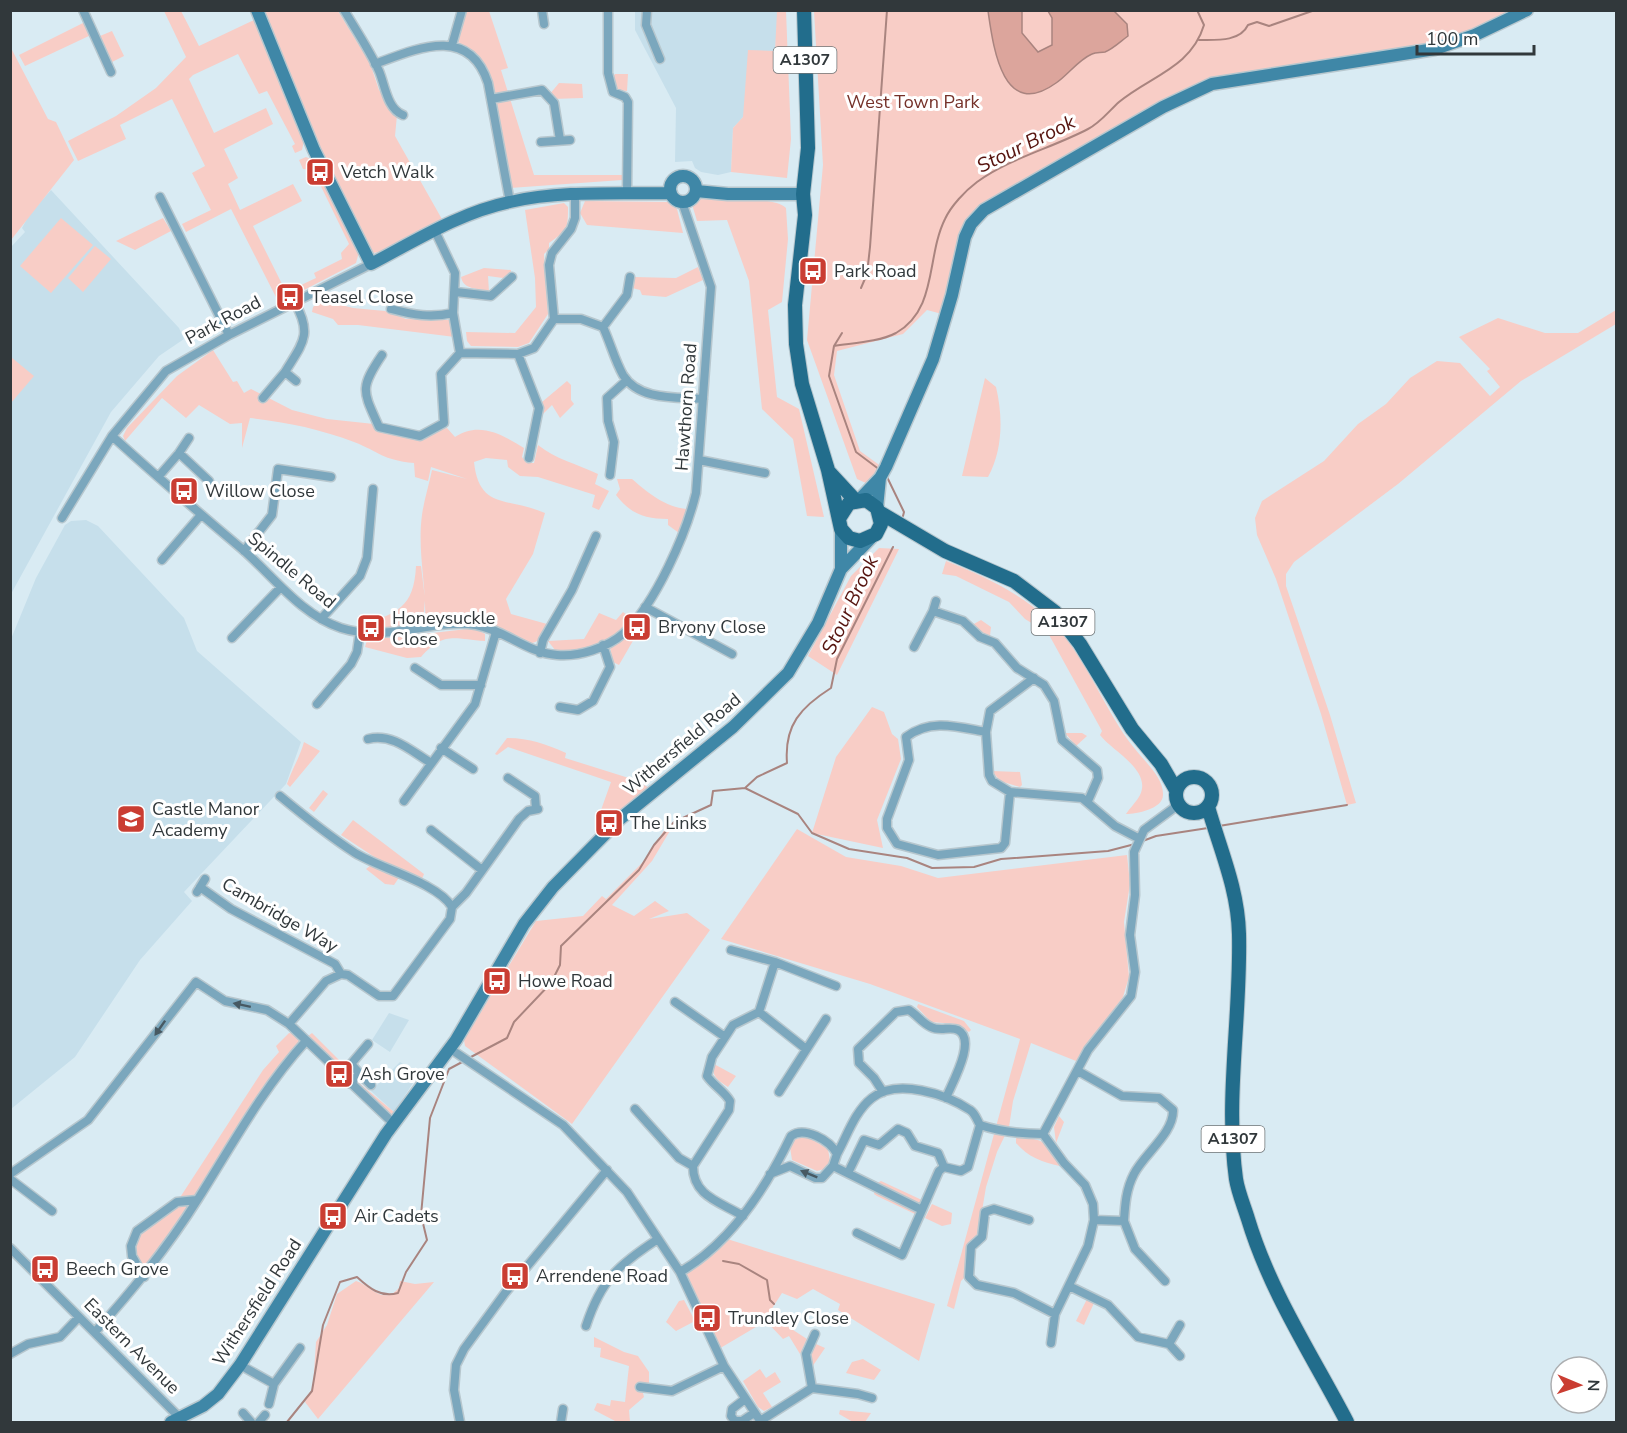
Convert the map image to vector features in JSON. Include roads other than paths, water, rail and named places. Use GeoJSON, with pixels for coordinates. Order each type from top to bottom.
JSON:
{"type":"FeatureCollection","features":[{"type":"Feature","properties":{"kind":"main road","name":"A1307"},"geometry":{"type":"LineString","coordinates":[[804,10],[808,148],[803,194],[805,215],[795,305],[796,344],[802,384],[828,470],[840,523]]}},
{"type":"Feature","properties":{"kind":"main road","name":"A1307"},"geometry":{"type":"LineString","coordinates":[[828,470],[857,500],[872,503],[878,510]]}},
{"type":"Feature","properties":{"kind":"main road"},"geometry":{"type":"LineString","coordinates":[[857,500],[844,507],[840,523],[854,540],[891,532],[916,535]]}},
{"type":"Feature","properties":{"kind":"main road"},"geometry":{"type":"LineString","coordinates":[[873,536],[881,524],[878,510]]}},
{"type":"Feature","properties":{"kind":"main road"},"geometry":{"type":"LineString","coordinates":[[878,510],[916,535]]}},
{"type":"Feature","properties":{"kind":"main road","name":"A1307"},"geometry":{"type":"LineString","coordinates":[[916,535],[945,551],[1014,581],[1055,612],[1080,644],[1132,729],[1161,764]]}},
{"type":"Feature","properties":{"kind":"main road"},"geometry":{"type":"LineString","coordinates":[[1161,764],[1188,776],[1197,776],[1209,783],[1212,798],[1202,810],[1183,810],[1178,805],[1176,790],[1161,764]]}},
{"type":"Feature","properties":{"kind":"main road"},"geometry":{"type":"LineString","coordinates":[[1176,790],[1180,781],[1188,776]]}},
{"type":"Feature","properties":{"kind":"main road","name":"A1307"},"geometry":{"type":"LineString","coordinates":[[1202,810],[1213,829],[1231,876],[1239,932],[1238,1028],[1232,1124],[1237,1182],[1255,1242],[1289,1319],[1347,1422]]}},
{"type":"Feature","properties":{"kind":"street"},"geometry":{"type":"LineString","coordinates":[[82,10],[111,72]]}},
{"type":"Feature","properties":{"kind":"street"},"geometry":{"type":"LineString","coordinates":[[257,10],[314,150],[371,264]]}},
{"type":"Feature","properties":{"kind":"street"},"geometry":{"type":"LineString","coordinates":[[344,10],[375,64],[386,93],[398,113],[403,115]]}},
{"type":"Feature","properties":{"kind":"street"},"geometry":{"type":"LineString","coordinates":[[452,45],[462,10]]}},
{"type":"Feature","properties":{"kind":"street"},"geometry":{"type":"LineString","coordinates":[[542,10],[544,24]]}},
{"type":"Feature","properties":{"kind":"street"},"geometry":{"type":"LineString","coordinates":[[608,10],[608,73],[613,92],[625,97],[628,102],[627,194]]}},
{"type":"Feature","properties":{"kind":"street"},"geometry":{"type":"LineString","coordinates":[[647,10],[646,25],[660,59]]}},
{"type":"Feature","properties":{"kind":"street"},"geometry":{"type":"LineString","coordinates":[[878,510],[882,474],[933,359],[952,296],[965,237],[971,224],[984,210],[1163,107],[1212,84],[1435,49],[1475,35],[1527,10]]}},
{"type":"Feature","properties":{"kind":"street"},"geometry":{"type":"LineString","coordinates":[[375,64],[421,49],[452,45],[476,58],[482,65],[491,99],[510,202]]}},
{"type":"Feature","properties":{"kind":"street"},"geometry":{"type":"LineString","coordinates":[[491,99],[542,90],[554,103],[560,140]]}},
{"type":"Feature","properties":{"kind":"street"},"geometry":{"type":"LineString","coordinates":[[541,142],[570,140]]}},
{"type":"Feature","properties":{"kind":"street"},"geometry":{"type":"LineString","coordinates":[[682,176],[692,180],[696,191],[691,199],[682,202],[671,193],[672,184],[682,176]]}},
{"type":"Feature","properties":{"kind":"street"},"geometry":{"type":"LineString","coordinates":[[696,191],[728,194],[803,194]]}},
{"type":"Feature","properties":{"kind":"street","name":"Park Road"},"geometry":{"type":"LineString","coordinates":[[62,518],[112,436],[166,371],[229,335],[435,231],[510,202],[574,195],[671,193]]}},
{"type":"Feature","properties":{"kind":"street"},"geometry":{"type":"LineString","coordinates":[[382,355],[369,374],[364,393],[379,427],[420,436],[444,423],[441,374],[460,353],[518,354],[534,348],[554,319],[549,265],[552,253],[571,229],[575,218],[574,195]]}},
{"type":"Feature","properties":{"kind":"street"},"geometry":{"type":"LineString","coordinates":[[160,197],[229,335]]}},
{"type":"Feature","properties":{"kind":"street","name":"Hawthorn Road"},"geometry":{"type":"LineString","coordinates":[[645,607],[689,524],[696,493],[711,287],[682,202]]}},
{"type":"Feature","properties":{"kind":"street"},"geometry":{"type":"LineString","coordinates":[[435,231],[455,273],[456,292],[453,314],[460,353]]}},
{"type":"Feature","properties":{"kind":"street"},"geometry":{"type":"LineString","coordinates":[[456,292],[491,296],[512,277]]}},
{"type":"Feature","properties":{"kind":"street"},"geometry":{"type":"LineString","coordinates":[[603,327],[627,295],[630,278]]}},
{"type":"Feature","properties":{"kind":"street"},"geometry":{"type":"LineString","coordinates":[[263,398],[285,372],[305,334],[304,320],[296,303]]}},
{"type":"Feature","properties":{"kind":"street"},"geometry":{"type":"LineString","coordinates":[[391,309],[418,316],[436,317],[453,314]]}},
{"type":"Feature","properties":{"kind":"street"},"geometry":{"type":"LineString","coordinates":[[554,319],[581,319],[603,327],[627,380],[653,396],[703,399]]}},
{"type":"Feature","properties":{"kind":"street"},"geometry":{"type":"LineString","coordinates":[[518,354],[539,408],[529,458]]}},
{"type":"Feature","properties":{"kind":"street"},"geometry":{"type":"LineString","coordinates":[[285,372],[296,381]]}},
{"type":"Feature","properties":{"kind":"street"},"geometry":{"type":"LineString","coordinates":[[610,475],[614,442],[608,421],[607,398],[627,380]]}},
{"type":"Feature","properties":{"kind":"street","name":"Spindle Road"},"geometry":{"type":"LineString","coordinates":[[112,436],[159,476],[200,516],[244,551],[281,587],[321,619],[341,628],[360,632],[405,632],[476,625],[540,652],[574,655],[603,645],[623,633],[645,607]]}},
{"type":"Feature","properties":{"kind":"street"},"geometry":{"type":"LineString","coordinates":[[159,476],[189,438]]}},
{"type":"Feature","properties":{"kind":"street"},"geometry":{"type":"LineString","coordinates":[[179,453],[209,481]]}},
{"type":"Feature","properties":{"kind":"street"},"geometry":{"type":"LineString","coordinates":[[699,460],[765,473]]}},
{"type":"Feature","properties":{"kind":"street"},"geometry":{"type":"LineString","coordinates":[[244,551],[272,515],[278,469],[331,477]]}},
{"type":"Feature","properties":{"kind":"street"},"geometry":{"type":"LineString","coordinates":[[857,500],[882,474]]}},
{"type":"Feature","properties":{"kind":"street"},"geometry":{"type":"LineString","coordinates":[[321,619],[360,576],[367,558],[373,489]]}},
{"type":"Feature","properties":{"kind":"street"},"geometry":{"type":"LineString","coordinates":[[162,560],[200,516]]}},
{"type":"Feature","properties":{"kind":"street","name":"Withersfield Road"},"geometry":{"type":"LineString","coordinates":[[840,523],[841,569]]}},
{"type":"Feature","properties":{"kind":"street"},"geometry":{"type":"LineString","coordinates":[[540,652],[543,640],[572,590],[596,536]]}},
{"type":"Feature","properties":{"kind":"street","name":"Withersfield Road"},"geometry":{"type":"LineString","coordinates":[[175,1420],[203,1406],[218,1394],[240,1365],[393,1124],[454,1051],[524,924],[554,887],[620,819],[733,726],[788,673],[818,623],[841,569],[873,536]]}},
{"type":"Feature","properties":{"kind":"street"},"geometry":{"type":"LineString","coordinates":[[232,638],[281,587]]}},
{"type":"Feature","properties":{"kind":"street"},"geometry":{"type":"LineString","coordinates":[[914,647],[936,601]]}},
{"type":"Feature","properties":{"kind":"street"},"geometry":{"type":"LineString","coordinates":[[645,607],[732,654]]}},
{"type":"Feature","properties":{"kind":"street"},"geometry":{"type":"LineString","coordinates":[[933,611],[963,621],[980,637],[995,643],[1017,668],[1044,685],[1054,701],[1062,740],[1097,770],[1098,778],[1088,801]]}},
{"type":"Feature","properties":{"kind":"street"},"geometry":{"type":"LineString","coordinates":[[317,704],[351,664],[357,652],[360,632]]}},
{"type":"Feature","properties":{"kind":"street"},"geometry":{"type":"LineString","coordinates":[[404,801],[441,748],[470,713],[481,685],[496,632]]}},
{"type":"Feature","properties":{"kind":"street"},"geometry":{"type":"LineString","coordinates":[[560,706],[578,710],[593,701],[610,667],[603,645]]}},
{"type":"Feature","properties":{"kind":"street"},"geometry":{"type":"LineString","coordinates":[[414,667],[441,685],[481,685]]}},
{"type":"Feature","properties":{"kind":"street"},"geometry":{"type":"LineString","coordinates":[[1034,678],[990,711],[986,732],[989,775],[1000,787],[1010,792],[1071,796],[1088,801],[1115,825],[1138,839]]}},
{"type":"Feature","properties":{"kind":"street"},"geometry":{"type":"LineString","coordinates":[[986,732],[938,724],[916,729],[906,736],[909,760],[887,819],[887,828],[897,844],[938,855],[1001,848],[1005,843],[1010,792]]}},
{"type":"Feature","properties":{"kind":"street"},"geometry":{"type":"LineString","coordinates":[[368,740],[392,739],[431,763]]}},
{"type":"Feature","properties":{"kind":"street"},"geometry":{"type":"LineString","coordinates":[[441,748],[473,769]]}},
{"type":"Feature","properties":{"kind":"street"},"geometry":{"type":"LineString","coordinates":[[280,796],[356,853],[404,875],[441,896],[452,907],[519,819],[528,811],[537,809],[535,796],[508,778]]}},
{"type":"Feature","properties":{"kind":"street"},"geometry":{"type":"LineString","coordinates":[[1043,1134],[1088,1050],[1131,996],[1135,972],[1130,935],[1134,895],[1134,852],[1138,839],[1151,824],[1178,805]]}},
{"type":"Feature","properties":{"kind":"street"},"geometry":{"type":"LineString","coordinates":[[430,830],[482,870]]}},
{"type":"Feature","properties":{"kind":"street","name":"Cambridge Way"},"geometry":{"type":"LineString","coordinates":[[201,886],[231,909],[335,964],[341,974]]}},
{"type":"Feature","properties":{"kind":"street","name":"Cambridge Way"},"geometry":{"type":"LineString","coordinates":[[289,1024],[326,981],[341,974],[348,975],[379,996],[393,996],[450,919],[452,907]]}},
{"type":"Feature","properties":{"kind":"street"},"geometry":{"type":"LineString","coordinates":[[731,950],[775,962],[836,986]]}},
{"type":"Feature","properties":{"kind":"street"},"geometry":{"type":"LineString","coordinates":[[743,1216],[700,1192],[693,1175],[693,1166],[729,1110],[730,1101],[707,1076],[712,1057],[725,1037],[741,1020],[759,1012],[775,962]]}},
{"type":"Feature","properties":{"kind":"street"},"geometry":{"type":"LineString","coordinates":[[10,1174],[88,1120],[196,982],[225,1001],[267,1010],[289,1024],[393,1124]]}},
{"type":"Feature","properties":{"kind":"street"},"geometry":{"type":"LineString","coordinates":[[675,1002],[725,1037]]}},
{"type":"Feature","properties":{"kind":"street"},"geometry":{"type":"LineString","coordinates":[[883,1092],[874,1078],[859,1063],[858,1049],[896,1012],[909,1010],[932,1028],[953,1028],[961,1031],[965,1037],[967,1047],[946,1098]]}},
{"type":"Feature","properties":{"kind":"street"},"geometry":{"type":"LineString","coordinates":[[759,1012],[806,1049]]}},
{"type":"Feature","properties":{"kind":"street"},"geometry":{"type":"LineString","coordinates":[[779,1092],[826,1018]]}},
{"type":"Feature","properties":{"kind":"street"},"geometry":{"type":"LineString","coordinates":[[95,1332],[144,1277],[197,1200],[273,1080],[306,1041]]}},
{"type":"Feature","properties":{"kind":"street"},"geometry":{"type":"LineString","coordinates":[[368,1044],[351,1064],[371,1085]]}},
{"type":"Feature","properties":{"kind":"street"},"geometry":{"type":"LineString","coordinates":[[454,1051],[563,1125],[627,1192],[680,1272],[724,1366],[761,1422],[812,1388],[873,1398]]}},
{"type":"Feature","properties":{"kind":"street"},"geometry":{"type":"LineString","coordinates":[[1078,1071],[1112,1092],[1122,1096],[1159,1098],[1168,1103],[1173,1110],[1173,1118],[1168,1127],[1133,1175],[1125,1203],[1124,1221],[1135,1249],[1165,1281]]}},
{"type":"Feature","properties":{"kind":"street"},"geometry":{"type":"LineString","coordinates":[[351,1084],[359,1072]]}},
{"type":"Feature","properties":{"kind":"street"},"geometry":{"type":"LineString","coordinates":[[782,1156],[790,1166],[819,1178],[827,1175],[864,1107],[883,1092],[903,1089],[946,1098],[972,1111],[980,1125],[968,1167],[961,1171],[944,1167]]}},
{"type":"Feature","properties":{"kind":"street"},"geometry":{"type":"LineString","coordinates":[[635,1109],[679,1158],[693,1166]]}},
{"type":"Feature","properties":{"kind":"street"},"geometry":{"type":"LineString","coordinates":[[980,1125],[1015,1134],[1043,1134]]}},
{"type":"Feature","properties":{"kind":"street"},"geometry":{"type":"LineString","coordinates":[[848,1173],[864,1140],[879,1145],[898,1130],[907,1133],[915,1146],[938,1153],[944,1167]]}},
{"type":"Feature","properties":{"kind":"street"},"geometry":{"type":"LineString","coordinates":[[680,1272],[699,1261],[743,1216],[782,1156],[791,1136],[803,1131],[832,1145],[837,1154]]}},
{"type":"Feature","properties":{"kind":"street"},"geometry":{"type":"LineString","coordinates":[[1043,1134],[1064,1163],[1085,1185],[1093,1204],[1094,1220],[1088,1246],[1055,1314],[1052,1343]]}},
{"type":"Feature","properties":{"kind":"street"},"geometry":{"type":"LineString","coordinates":[[770,1174],[790,1166]]}},
{"type":"Feature","properties":{"kind":"street"},"geometry":{"type":"LineString","coordinates":[[833,1166],[922,1210]]}},
{"type":"Feature","properties":{"kind":"street"},"geometry":{"type":"LineString","coordinates":[[857,1233],[902,1255],[939,1171],[944,1167]]}},
{"type":"Feature","properties":{"kind":"street"},"geometry":{"type":"LineString","coordinates":[[460,1422],[454,1390],[456,1365],[464,1349],[505,1293],[607,1170]]}},
{"type":"Feature","properties":{"kind":"street"},"geometry":{"type":"LineString","coordinates":[[10,1179],[52,1211]]}},
{"type":"Feature","properties":{"kind":"street"},"geometry":{"type":"LineString","coordinates":[[144,1277],[132,1256],[131,1246],[137,1231],[177,1202],[197,1200]]}},
{"type":"Feature","properties":{"kind":"street"},"geometry":{"type":"LineString","coordinates":[[1029,1220],[994,1209],[985,1212],[982,1237],[971,1248],[969,1277],[977,1286],[1014,1293],[1055,1314]]}},
{"type":"Feature","properties":{"kind":"street"},"geometry":{"type":"LineString","coordinates":[[1094,1220],[1124,1221]]}},
{"type":"Feature","properties":{"kind":"street"},"geometry":{"type":"LineString","coordinates":[[586,1326],[595,1301],[622,1262],[658,1239]]}},
{"type":"Feature","properties":{"kind":"street","name":"Eastern Avenue"},"geometry":{"type":"LineString","coordinates":[[10,1248],[95,1332],[175,1420]]}},
{"type":"Feature","properties":{"kind":"street"},"geometry":{"type":"LineString","coordinates":[[1069,1286],[1108,1305],[1138,1336],[1169,1344],[1179,1356]]}},
{"type":"Feature","properties":{"kind":"street"},"geometry":{"type":"LineString","coordinates":[[10,1354],[28,1344],[60,1337],[79,1317]]}},
{"type":"Feature","properties":{"kind":"street"},"geometry":{"type":"LineString","coordinates":[[1169,1344],[1180,1325]]}},
{"type":"Feature","properties":{"kind":"street"},"geometry":{"type":"LineString","coordinates":[[812,1388],[806,1354],[815,1334]]}},
{"type":"Feature","properties":{"kind":"street"},"geometry":{"type":"LineString","coordinates":[[269,1404],[274,1384],[300,1348]]}},
{"type":"Feature","properties":{"kind":"street"},"geometry":{"type":"LineString","coordinates":[[240,1365],[274,1384]]}},
{"type":"Feature","properties":{"kind":"street"},"geometry":{"type":"LineString","coordinates":[[640,1387],[672,1391],[724,1366]]}},
{"type":"Feature","properties":{"kind":"street"},"geometry":{"type":"LineString","coordinates":[[745,1399],[732,1409],[731,1416],[735,1420],[742,1421],[754,1413]]}},
{"type":"Feature","properties":{"kind":"street"},"geometry":{"type":"LineString","coordinates":[[561,1422],[563,1409]]}},
{"type":"Feature","properties":{"kind":"street"},"geometry":{"type":"LineString","coordinates":[[243,1413],[251,1422]]}},
{"type":"Feature","properties":{"kind":"waterway"},"geometry":{"type":"LineString","coordinates":[[861,288],[867,274],[870,247],[887,10]]}},
{"type":"Feature","properties":{"kind":"waterway","name":"Stour Brook"},"geometry":{"type":"LineString","coordinates":[[880,470],[856,452],[829,376],[834,346],[882,338],[896,333],[909,323],[919,310],[925,296],[935,249],[945,219],[959,199],[977,182],[1003,166],[1092,126],[1131,93],[1180,61],[1190,52],[1204,25],[1197,10]]}},
{"type":"Feature","properties":{"kind":"waterway","name":"Stour Brook"},"geometry":{"type":"LineString","coordinates":[[1199,40],[1220,40],[1233,37],[1239,35],[1248,25],[1257,22],[1269,26],[1315,10]]}},
{"type":"Feature","properties":{"kind":"waterway"},"geometry":{"type":"LineString","coordinates":[[834,346],[842,333]]}},
{"type":"Feature","properties":{"kind":"waterway","name":"Stour Brook"},"geometry":{"type":"LineString","coordinates":[[887,477],[904,512],[903,516]]}},
{"type":"Feature","properties":{"kind":"waterway","name":"Stour Brook"},"geometry":{"type":"LineString","coordinates":[[469,1058],[507,1038],[514,1022],[551,983],[560,965],[561,946],[639,870],[654,845],[674,822],[711,805],[713,791],[745,788],[757,777],[787,763],[788,738],[792,728],[803,710],[831,688],[837,659],[893,547]]}},
{"type":"Feature","properties":{"kind":"waterway"},"geometry":{"type":"LineString","coordinates":[[745,788],[798,814],[812,833],[849,849],[907,858],[932,868],[974,867],[1001,859],[1108,851],[1135,844]]}},
{"type":"Feature","properties":{"kind":"waterway"},"geometry":{"type":"LineString","coordinates":[[1219,826],[1347,805]]}},
{"type":"Feature","properties":{"kind":"waterway"},"geometry":{"type":"LineString","coordinates":[[1140,842],[1156,836],[1208,828]]}},
{"type":"Feature","properties":{"kind":"waterway","name":"Stour Brook"},"geometry":{"type":"LineString","coordinates":[[287,1422],[312,1391],[323,1325],[340,1282],[357,1277],[381,1293],[398,1293],[406,1272],[427,1240],[421,1215],[430,1118],[449,1069],[464,1061]]}},
{"type":"Feature","properties":{"kind":"waterway"},"geometry":{"type":"LineString","coordinates":[[723,1261],[739,1264],[767,1280],[770,1300],[774,1304]]}},
{"type":"Feature","properties":{"kind":"place","name":"Vetch Walk"},"geometry":{"type":"Point","coordinates":[320,172]}},
{"type":"Feature","properties":{"kind":"place","name":"Park Road"},"geometry":{"type":"Point","coordinates":[813,271]}},
{"type":"Feature","properties":{"kind":"place","name":"Teasel Close"},"geometry":{"type":"Point","coordinates":[290,297]}},
{"type":"Feature","properties":{"kind":"place","name":"Willow Close"},"geometry":{"type":"Point","coordinates":[184,491]}},
{"type":"Feature","properties":{"kind":"place","name":"Bryony Close"},"geometry":{"type":"Point","coordinates":[637,627]}},
{"type":"Feature","properties":{"kind":"place","name":"Honeysuckle Close"},"geometry":{"type":"Point","coordinates":[371,628]}},
{"type":"Feature","properties":{"kind":"place","name":"Castle Manor Academy"},"geometry":{"type":"Point","coordinates":[131,819]}},
{"type":"Feature","properties":{"kind":"place","name":"The Links"},"geometry":{"type":"Point","coordinates":[609,823]}},
{"type":"Feature","properties":{"kind":"place","name":"Howe Road"},"geometry":{"type":"Point","coordinates":[497,981]}},
{"type":"Feature","properties":{"kind":"place","name":"Ash Grove"},"geometry":{"type":"Point","coordinates":[339,1074]}},
{"type":"Feature","properties":{"kind":"place","name":"Air Cadets"},"geometry":{"type":"Point","coordinates":[333,1216]}},
{"type":"Feature","properties":{"kind":"place","name":"Beech Grove"},"geometry":{"type":"Point","coordinates":[45,1269]}},
{"type":"Feature","properties":{"kind":"place","name":"Arrendene Road"},"geometry":{"type":"Point","coordinates":[515,1276]}},
{"type":"Feature","properties":{"kind":"place","name":"Trundley Close"},"geometry":{"type":"Point","coordinates":[707,1318]}},
{"type":"Feature","properties":{"kind":"park label","name":"West Town Park"},"geometry":{"type":"Point","coordinates":[913,102]}}]}
